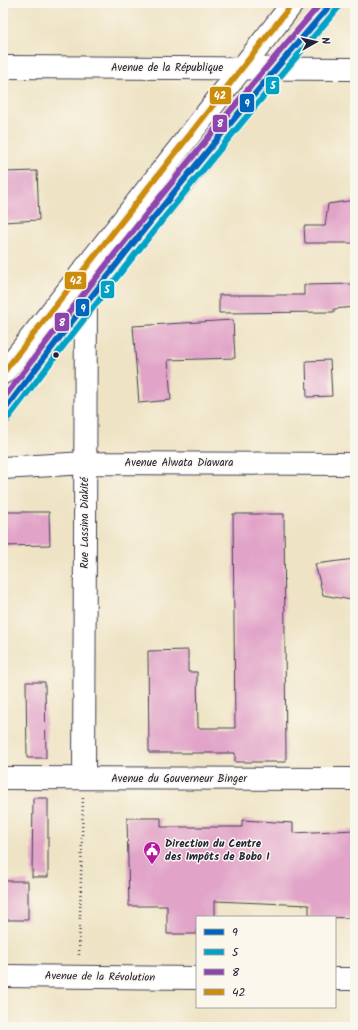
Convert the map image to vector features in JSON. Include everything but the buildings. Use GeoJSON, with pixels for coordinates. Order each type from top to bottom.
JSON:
{"type":"FeatureCollection","features":[{"type":"Feature","properties":{"kind":"street"},"geometry":{"type":"LineString","coordinates":[[3,373],[293,3]]}},
{"type":"Feature","properties":{"kind":"street"},"geometry":{"type":"LineString","coordinates":[[3,412],[86,302],[275,69],[332,3]]}},
{"type":"Feature","properties":{"kind":"street","name":"Avenue de la République"},"geometry":{"type":"LineString","coordinates":[[3,67],[355,69]]}},
{"type":"Feature","properties":{"kind":"street","name":"Rue Lassina Diakité"},"geometry":{"type":"LineString","coordinates":[[84,778],[86,268]]}},
{"type":"Feature","properties":{"kind":"street","name":"Avenue Alwata Diawara"},"geometry":{"type":"LineString","coordinates":[[3,468],[85,463],[355,464]]}},
{"type":"Feature","properties":{"kind":"street","name":"Avenue du Gouverneur Binger"},"geometry":{"type":"LineString","coordinates":[[3,778],[355,779]]}},
{"type":"Feature","properties":{"kind":"street","name":"Avenue de la Révolution"},"geometry":{"type":"LineString","coordinates":[[3,976],[196,978]]}},
{"type":"Feature","properties":{"kind":"street"},"geometry":{"type":"LineString","coordinates":[[336,979],[355,979]]}},
{"type":"Feature","properties":{"kind":"path"},"geometry":{"type":"LineString","coordinates":[[78,976],[84,778]]}},
{"type":"Feature","properties":{"kind":"transit line","name":"42"},"geometry":{"type":"LineString","coordinates":[[3,373],[293,3]]}},
{"type":"Feature","properties":{"kind":"transit line","name":"8"},"geometry":{"type":"LineString","coordinates":[[3,399],[159,198],[321,3]]}},
{"type":"Feature","properties":{"kind":"transit line","name":"9"},"geometry":{"type":"LineString","coordinates":[[3,412],[164,204],[332,3]]}},
{"type":"Feature","properties":{"kind":"transit line","name":"5"},"geometry":{"type":"LineString","coordinates":[[9,417],[170,210],[253,108],[338,8]]}},
{"type":"Feature","properties":{"kind":"place","name":"Direction du Centre des Impôts de Bobo I"},"geometry":{"type":"Point","coordinates":[152,865]}}]}
